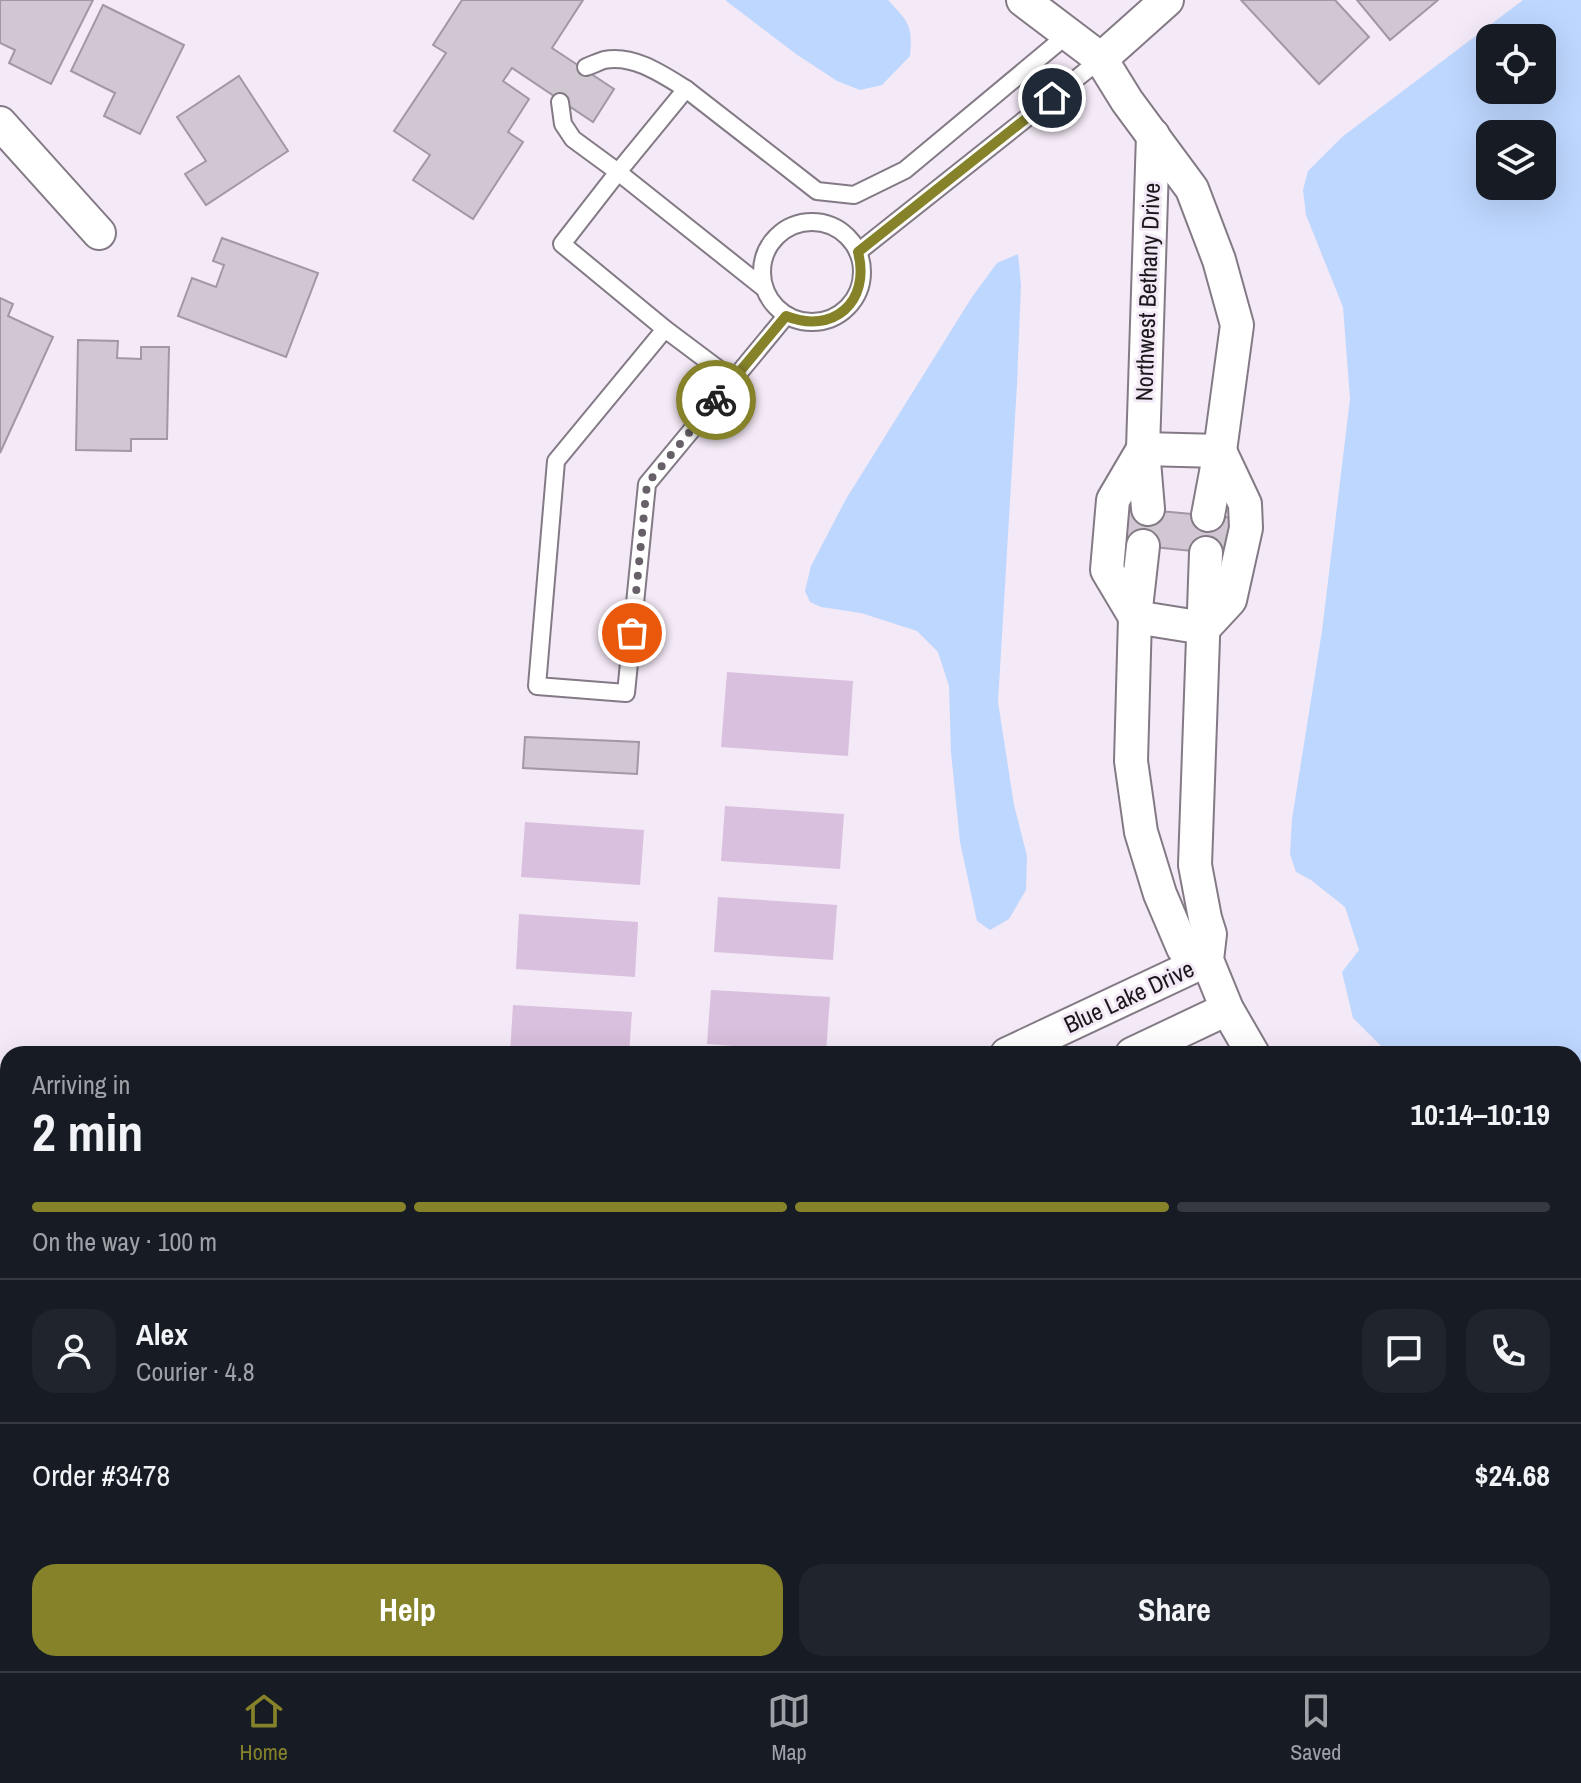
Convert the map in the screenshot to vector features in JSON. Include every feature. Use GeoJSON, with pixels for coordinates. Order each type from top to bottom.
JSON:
{"type":"FeatureCollection","features":[{"type":"Feature","properties":{"kind":"street","name":"Northwest Bethany Drive"},"geometry":{"type":"LineString","coordinates":[[1023,0],[1101,59],[1127,101],[1192,189],[1219,260],[1237,325],[1208,515]]}},
{"type":"Feature","properties":{"kind":"street"},"geometry":{"type":"LineString","coordinates":[[1101,59],[1167,0]]}},
{"type":"Feature","properties":{"kind":"street"},"geometry":{"type":"LineString","coordinates":[[0,123],[99,233]]}},
{"type":"Feature","properties":{"kind":"street","name":"Northwest Bethany Drive"},"geometry":{"type":"LineString","coordinates":[[1148,509],[1143,449],[1153,135]]}},
{"type":"Feature","properties":{"kind":"street","name":"Northwest Bethany Drive"},"geometry":{"type":"LineString","coordinates":[[1135,617],[1107,570],[1113,500],[1143,449]]}},
{"type":"Feature","properties":{"kind":"street"},"geometry":{"type":"LineString","coordinates":[[1143,449],[1220,451],[1245,504],[1246,528],[1230,600],[1204,628]]}},
{"type":"Feature","properties":{"kind":"street"},"geometry":{"type":"LineString","coordinates":[[1143,546],[1135,617],[1131,761],[1141,832],[1160,894],[1183,948],[1207,960]]}},
{"type":"Feature","properties":{"kind":"street"},"geometry":{"type":"LineString","coordinates":[[1206,553],[1195,865],[1210,934],[1207,960],[1227,1009],[1248,1046]]}},
{"type":"Feature","properties":{"kind":"street"},"geometry":{"type":"LineString","coordinates":[[1135,617],[1204,628]]}},
{"type":"Feature","properties":{"kind":"street","name":"Blue Lake Drive"},"geometry":{"type":"LineString","coordinates":[[1024,1046],[1207,960]]}},
{"type":"Feature","properties":{"kind":"street"},"geometry":{"type":"LineString","coordinates":[[1149,1046],[1227,1009]]}},
{"type":"Feature","properties":{"kind":"lane"},"geometry":{"type":"LineString","coordinates":[[586,67],[606,60],[624,60],[654,70],[686,89],[817,191],[854,195],[905,170],[1067,35]]}},
{"type":"Feature","properties":{"kind":"lane"},"geometry":{"type":"LineString","coordinates":[[858,252],[1101,59]]}},
{"type":"Feature","properties":{"kind":"lane"},"geometry":{"type":"LineString","coordinates":[[686,89],[562,244],[665,329],[733,380]]}},
{"type":"Feature","properties":{"kind":"lane"},"geometry":{"type":"LineString","coordinates":[[560,102],[563,124],[573,139],[765,289]]}},
{"type":"Feature","properties":{"kind":"lane"},"geometry":{"type":"LineString","coordinates":[[817,191],[819,222]]}},
{"type":"Feature","properties":{"kind":"lane"},"geometry":{"type":"LineString","coordinates":[[819,222],[849,238],[858,252],[862,268],[861,283],[855,298],[845,310],[832,318],[800,322],[786,316],[773,304],[765,289],[761,272],[765,255],[773,240],[786,229],[802,223],[819,222]]}},
{"type":"Feature","properties":{"kind":"lane"},"geometry":{"type":"LineString","coordinates":[[665,329],[556,461],[537,686],[626,693],[647,484],[786,316]]}},
{"type":"Feature","properties":{"kind":"shaded area"},"geometry":{"type":"Polygon","coordinates":[[[727,672],[853,681],[848,756],[721,747],[727,672]]]}},
{"type":"Feature","properties":{"kind":"shaded area"},"geometry":{"type":"Polygon","coordinates":[[[725,806],[844,814],[840,869],[721,861],[725,806]]]}},
{"type":"Feature","properties":{"kind":"shaded area"},"geometry":{"type":"Polygon","coordinates":[[[525,822],[644,830],[640,885],[521,877],[525,822]]]}},
{"type":"Feature","properties":{"kind":"shaded area"},"geometry":{"type":"Polygon","coordinates":[[[718,897],[837,905],[833,960],[714,952],[718,897]]]}},
{"type":"Feature","properties":{"kind":"shaded area"},"geometry":{"type":"Polygon","coordinates":[[[519,914],[638,922],[635,977],[516,969],[519,914]]]}},
{"type":"Feature","properties":{"kind":"shaded area"},"geometry":{"type":"Polygon","coordinates":[[[711,990],[830,997],[826,1046],[707,1044],[711,990]]]}},
{"type":"Feature","properties":{"kind":"shaded area"},"geometry":{"type":"Polygon","coordinates":[[[513,1005],[632,1012],[630,1046],[510,1046],[513,1005]]]}},
{"type":"Feature","properties":{"kind":"water"},"geometry":{"type":"Polygon","coordinates":[[[725,0],[888,0],[908,24],[910,56],[882,85],[860,90],[837,81],[796,54],[725,0]]]}},
{"type":"Feature","properties":{"kind":"water"},"geometry":{"type":"Polygon","coordinates":[[[1523,0],[1581,0],[1581,1046],[1381,1046],[1353,1018],[1342,972],[1359,950],[1345,907],[1296,872],[1290,854],[1292,819],[1322,631],[1350,399],[1343,307],[1306,215],[1303,190],[1308,171],[1342,137],[1476,36],[1476,104],[1556,104],[1556,24],[1491,24],[1523,0]]]}},
{"type":"Feature","properties":{"kind":"water"},"geometry":{"type":"Polygon","coordinates":[[[1018,254],[1021,285],[1017,384],[998,702],[1014,805],[1027,856],[1026,890],[1009,919],[990,930],[977,921],[960,842],[951,752],[949,686],[938,652],[917,631],[861,613],[821,607],[810,602],[805,591],[811,566],[846,499],[972,297],[997,263],[1018,254]]]}},
{"type":"Feature","properties":{"kind":"building"},"geometry":{"type":"Polygon","coordinates":[[[0,0],[93,0],[51,84],[9,63],[15,50],[0,43],[0,0]]]}},
{"type":"Feature","properties":{"kind":"building"},"geometry":{"type":"Polygon","coordinates":[[[462,0],[583,0],[552,48],[614,89],[593,122],[512,68],[503,81],[529,99],[508,132],[523,142],[473,219],[413,180],[430,155],[394,131],[446,53],[433,45],[462,0]]]}},
{"type":"Feature","properties":{"kind":"building"},"geometry":{"type":"Polygon","coordinates":[[[1241,0],[1335,0],[1369,37],[1319,84],[1241,0]]]}},
{"type":"Feature","properties":{"kind":"building"},"geometry":{"type":"Polygon","coordinates":[[[1357,0],[1438,0],[1390,40],[1357,0]]]}},
{"type":"Feature","properties":{"kind":"building"},"geometry":{"type":"Polygon","coordinates":[[[103,5],[184,45],[140,134],[104,116],[115,93],[71,71],[103,5]]]}},
{"type":"Feature","properties":{"kind":"building"},"geometry":{"type":"Polygon","coordinates":[[[239,76],[288,151],[206,205],[185,174],[206,161],[177,117],[239,76]]]}},
{"type":"Feature","properties":{"kind":"building"},"geometry":{"type":"Polygon","coordinates":[[[222,238],[318,273],[286,357],[178,316],[192,278],[216,287],[224,265],[213,261],[222,238]]]}},
{"type":"Feature","properties":{"kind":"building"},"geometry":{"type":"Polygon","coordinates":[[[0,298],[13,304],[8,316],[53,337],[0,453],[0,298]]]}},
{"type":"Feature","properties":{"kind":"building"},"geometry":{"type":"Polygon","coordinates":[[[78,340],[118,341],[117,358],[141,359],[141,347],[169,347],[167,439],[131,439],[131,451],[76,450],[78,340]]]}},
{"type":"Feature","properties":{"kind":"building"},"geometry":{"type":"Polygon","coordinates":[[[1127,508],[1235,518],[1231,555],[1124,544],[1127,508]]]}},
{"type":"Feature","properties":{"kind":"building"},"geometry":{"type":"Polygon","coordinates":[[[525,737],[639,742],[637,774],[523,768],[525,737]]]}},
{"type":"Feature","properties":{"kind":"way so far"},"geometry":{"type":"LineString","coordinates":[[632,633],[647,484],[716,400]]}},
{"type":"Feature","properties":{"kind":"route"},"geometry":{"type":"LineString","coordinates":[[716,400],[786,316],[800,322],[816,322],[832,318],[845,310],[855,298],[861,283],[862,268],[858,252],[1052,98]]}}]}
